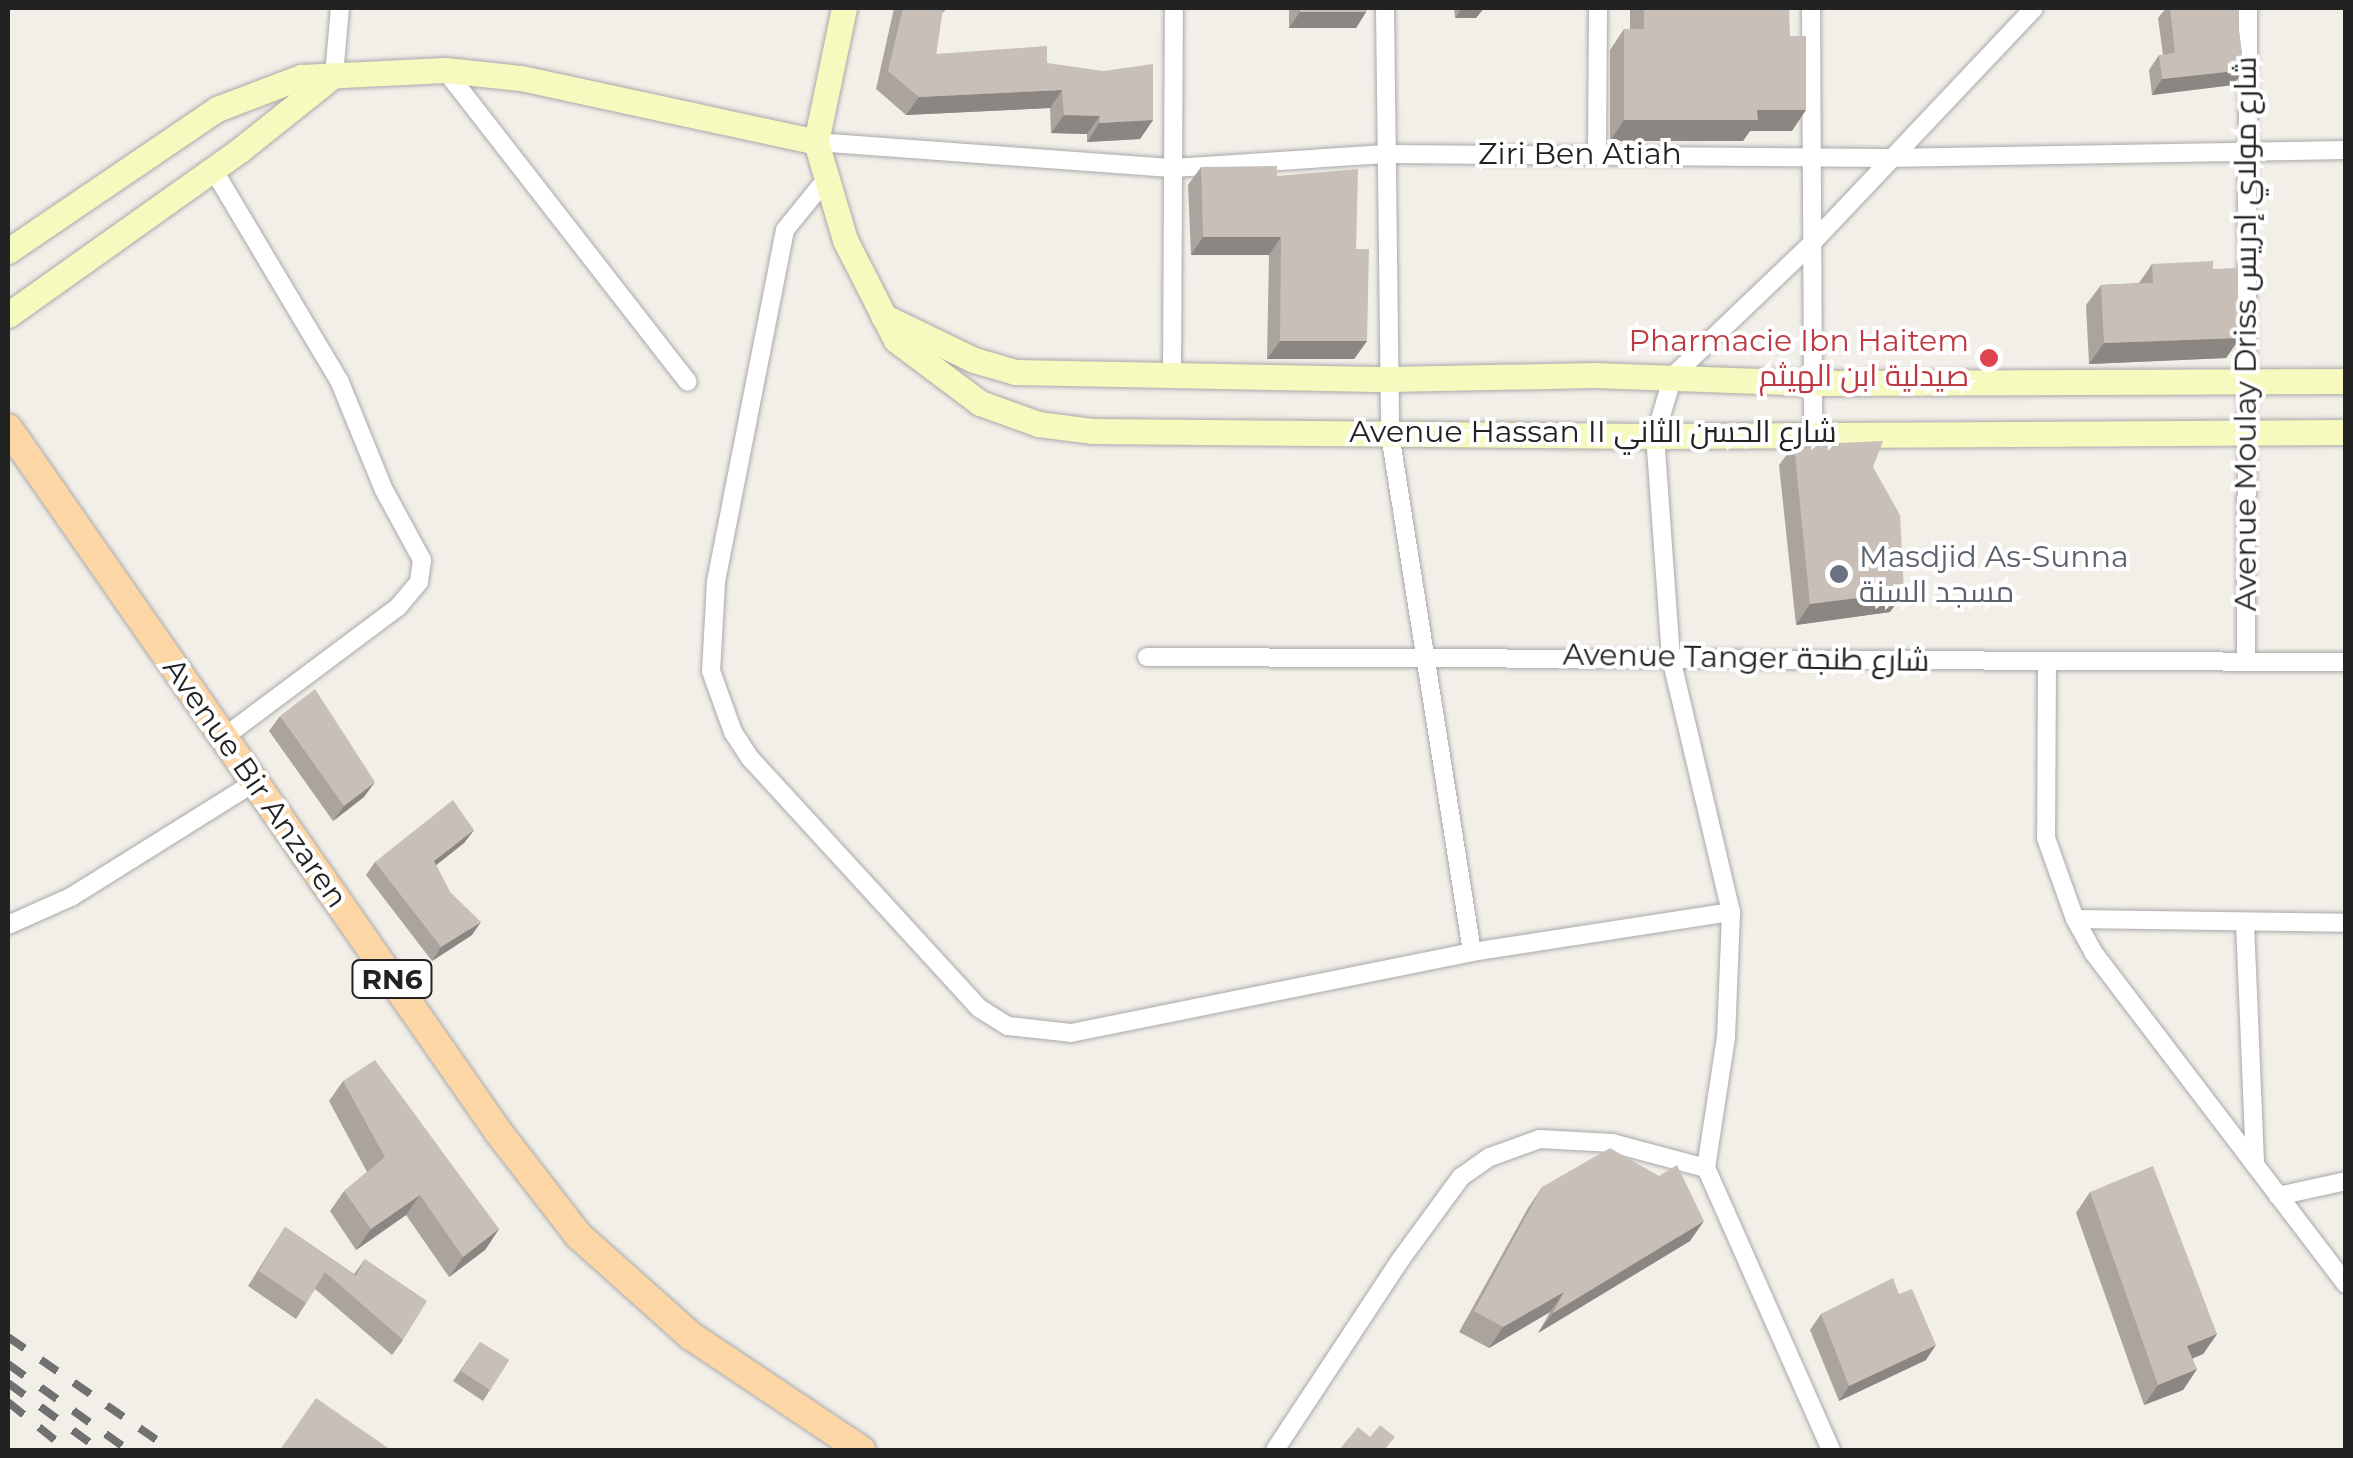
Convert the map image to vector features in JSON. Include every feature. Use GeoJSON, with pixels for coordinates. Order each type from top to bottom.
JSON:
{"type":"FeatureCollection","features":[{"type":"Feature","properties":{"kind":"main road","name":"Avenue Bir Anzaren"},"geometry":{"type":"LineString","coordinates":[[9,434],[499,1133],[579,1236],[691,1336],[860,1450]]}},
{"type":"Feature","properties":{"kind":"street"},"geometry":{"type":"LineString","coordinates":[[8,315],[213,170],[334,74],[340,8]]}},
{"type":"Feature","properties":{"kind":"street"},"geometry":{"type":"LineString","coordinates":[[8,251],[217,110],[286,80],[445,70],[521,78],[816,142],[844,8]]}},
{"type":"Feature","properties":{"kind":"street"},"geometry":{"type":"LineString","coordinates":[[1172,373],[1174,8]]}},
{"type":"Feature","properties":{"kind":"street"},"geometry":{"type":"LineString","coordinates":[[1385,8],[1390,434],[1472,952]]}},
{"type":"Feature","properties":{"kind":"street"},"geometry":{"type":"LineString","coordinates":[[1597,153],[1598,8]]}},
{"type":"Feature","properties":{"kind":"street"},"geometry":{"type":"LineString","coordinates":[[1811,8],[1808,383],[1813,431]]}},
{"type":"Feature","properties":{"kind":"street"},"geometry":{"type":"LineString","coordinates":[[1831,1450],[1706,1168],[1727,1026],[1731,912],[1671,658],[1655,436],[1673,376],[1812,243],[1886,158],[2034,8]]}},
{"type":"Feature","properties":{"kind":"street","name":"Avenue Moulay Driss شارع مولاي إدريس"},"geometry":{"type":"LineString","coordinates":[[2246,661],[2249,431],[2243,149],[2248,8]]}},
{"type":"Feature","properties":{"kind":"street"},"geometry":{"type":"LineString","coordinates":[[445,70],[688,382]]}},
{"type":"Feature","properties":{"kind":"street","name":"Ziri Ben Atiah"},"geometry":{"type":"LineString","coordinates":[[816,142],[1174,168],[1386,154],[1886,158],[2346,150]]}},
{"type":"Feature","properties":{"kind":"street","name":"Avenue Hassan II شارع الحسن الثاني"},"geometry":{"type":"LineString","coordinates":[[816,142],[823,183],[880,314],[896,340],[937,377],[1038,424],[1092,431],[1655,436],[1813,431],[2346,432]]}},
{"type":"Feature","properties":{"kind":"street"},"geometry":{"type":"LineString","coordinates":[[213,170],[339,380],[384,490],[422,560],[419,582],[398,607],[223,738]]}},
{"type":"Feature","properties":{"kind":"street"},"geometry":{"type":"LineString","coordinates":[[823,183],[785,230],[710,622],[711,671],[732,732],[750,758],[979,1008],[1008,1026],[1072,1033],[1472,952],[1731,912]]}},
{"type":"Feature","properties":{"kind":"street","name":"Avenue Hassan II شارع الحسن الثاني"},"geometry":{"type":"LineString","coordinates":[[880,314],[948,350],[1015,372],[1389,379],[1673,376],[1808,383],[2346,380]]}},
{"type":"Feature","properties":{"kind":"street","name":"Avenue Tanger شارع طنجة"},"geometry":{"type":"LineString","coordinates":[[1148,657],[1426,655],[2346,662]]}},
{"type":"Feature","properties":{"kind":"street"},"geometry":{"type":"LineString","coordinates":[[2047,661],[2046,838],[2075,919],[2346,1284]]}},
{"type":"Feature","properties":{"kind":"street"},"geometry":{"type":"LineString","coordinates":[[8,925],[72,897],[255,782]]}},
{"type":"Feature","properties":{"kind":"street"},"geometry":{"type":"LineString","coordinates":[[2075,919],[2346,923]]}},
{"type":"Feature","properties":{"kind":"street"},"geometry":{"type":"LineString","coordinates":[[2245,923],[2255,1166]]}},
{"type":"Feature","properties":{"kind":"street"},"geometry":{"type":"LineString","coordinates":[[1275,1450],[1400,1259],[1461,1177],[1490,1157],[1540,1139],[1612,1143],[1706,1168]]}},
{"type":"Feature","properties":{"kind":"street"},"geometry":{"type":"LineString","coordinates":[[2278,1196],[2346,1181]]}},
{"type":"Feature","properties":{"kind":"building"},"geometry":{"type":"Polygon","coordinates":[[[903,8],[943,8],[936,54],[1047,46],[1047,63],[1103,71],[1153,64],[1153,120],[1099,123],[1100,116],[1064,115],[1062,90],[919,97],[888,71],[903,8]]]}},
{"type":"Feature","properties":{"kind":"building"},"geometry":{"type":"Polygon","coordinates":[[[1300,8],[1367,8],[1366,12],[1300,12],[1300,8]]]}},
{"type":"Feature","properties":{"kind":"building"},"geometry":{"type":"Polygon","coordinates":[[[1644,8],[1789,8],[1789,36],[1806,36],[1806,110],[1757,110],[1758,120],[1624,120],[1624,29],[1644,29],[1644,8]]]}},
{"type":"Feature","properties":{"kind":"building"},"geometry":{"type":"Polygon","coordinates":[[[2170,8],[2236,8],[2244,70],[2162,79],[2159,55],[2175,53],[2170,8]]]}},
{"type":"Feature","properties":{"kind":"building"},"geometry":{"type":"Polygon","coordinates":[[[1277,166],[1277,176],[1358,169],[1356,249],[1369,249],[1367,341],[1280,341],[1281,237],[1203,237],[1201,167],[1277,166]]]}},
{"type":"Feature","properties":{"kind":"building"},"geometry":{"type":"Polygon","coordinates":[[[2213,261],[2213,269],[2237,268],[2240,338],[2104,343],[2101,285],[2153,283],[2152,264],[2213,261]]]}},
{"type":"Feature","properties":{"kind":"building","name":"Masdjid As-Sunna مسجد السنة"},"geometry":{"type":"Polygon","coordinates":[[[1883,441],[1873,467],[1900,515],[1904,592],[1810,604],[1794,445],[1883,441]]]}},
{"type":"Feature","properties":{"kind":"building"},"geometry":{"type":"Polygon","coordinates":[[[315,689],[375,782],[344,806],[280,716],[315,689]]]}},
{"type":"Feature","properties":{"kind":"building"},"geometry":{"type":"Polygon","coordinates":[[[453,800],[474,830],[434,861],[450,892],[481,922],[441,947],[375,862],[453,800]]]}},
{"type":"Feature","properties":{"kind":"building"},"geometry":{"type":"Polygon","coordinates":[[[375,1060],[499,1229],[463,1257],[420,1195],[371,1229],[344,1191],[385,1157],[343,1081],[375,1060]]]}},
{"type":"Feature","properties":{"kind":"building"},"geometry":{"type":"Polygon","coordinates":[[[1610,1148],[1659,1176],[1677,1165],[1704,1221],[1553,1313],[1564,1292],[1503,1327],[1474,1311],[1542,1187],[1610,1148]]]}},
{"type":"Feature","properties":{"kind":"building"},"geometry":{"type":"Polygon","coordinates":[[[2153,1166],[2217,1334],[2187,1346],[2197,1369],[2158,1385],[2090,1192],[2153,1166]]]}},
{"type":"Feature","properties":{"kind":"building"},"geometry":{"type":"Polygon","coordinates":[[[285,1227],[356,1276],[365,1259],[427,1301],[403,1340],[325,1272],[306,1303],[259,1271],[285,1227]]]}},
{"type":"Feature","properties":{"kind":"building"},"geometry":{"type":"Polygon","coordinates":[[[1893,1278],[1899,1294],[1912,1289],[1936,1345],[1849,1386],[1821,1314],[1893,1278]]]}},
{"type":"Feature","properties":{"kind":"building"},"geometry":{"type":"Polygon","coordinates":[[[480,1342],[509,1360],[490,1390],[461,1371],[480,1342]]]}},
{"type":"Feature","properties":{"kind":"building"},"geometry":{"type":"Polygon","coordinates":[[[316,1398],[388,1448],[280,1450],[316,1398]]]}},
{"type":"Feature","properties":{"kind":"building"},"geometry":{"type":"Polygon","coordinates":[[[1380,1425],[1395,1437],[1384,1450],[1339,1450],[1358,1427],[1370,1437],[1380,1425]]]}},
{"type":"Feature","properties":{"kind":"railway"},"geometry":{"type":"LineString","coordinates":[[8,1337],[171,1450]]}},
{"type":"Feature","properties":{"kind":"railway"},"geometry":{"type":"LineString","coordinates":[[8,1364],[128,1450]]}},
{"type":"Feature","properties":{"kind":"railway"},"geometry":{"type":"LineString","coordinates":[[8,1383],[100,1450]]}},
{"type":"Feature","properties":{"kind":"railway"},"geometry":{"type":"LineString","coordinates":[[8,1402],[67,1450]]}},
{"type":"Feature","properties":{"kind":"place","name":"Pharmacie Ibn Haitem صيدلية ابن الهيثم"},"geometry":{"type":"Point","coordinates":[1989,358]}},
{"type":"Feature","properties":{"kind":"place","name":"Masdjid As-Sunna مسجد السنة"},"geometry":{"type":"Point","coordinates":[1839,574]}}]}
